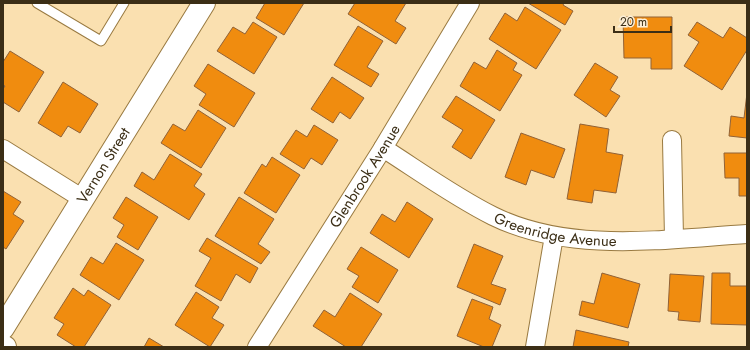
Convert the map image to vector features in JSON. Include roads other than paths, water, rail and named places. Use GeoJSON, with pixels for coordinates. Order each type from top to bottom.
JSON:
{"type":"FeatureCollection","features":[{"type":"Feature","properties":{"kind":"street","name":"Vernon Street"},"geometry":{"type":"LineString","coordinates":[[3,328],[204,3]]}},
{"type":"Feature","properties":{"kind":"street","name":"Glenbrook Avenue"},"geometry":{"type":"LineString","coordinates":[[257,347],[383,148],[470,3]]}},
{"type":"Feature","properties":{"kind":"street"},"geometry":{"type":"LineString","coordinates":[[672,140],[674,238]]}},
{"type":"Feature","properties":{"kind":"street","name":"Greenridge Avenue"},"geometry":{"type":"LineString","coordinates":[[383,148],[470,204],[495,217],[554,236],[602,241],[747,234]]}},
{"type":"Feature","properties":{"kind":"street"},"geometry":{"type":"LineString","coordinates":[[3,149],[83,199]]}},
{"type":"Feature","properties":{"kind":"street"},"geometry":{"type":"LineString","coordinates":[[535,347],[554,236]]}},
{"type":"Feature","properties":{"kind":"lane"},"geometry":{"type":"LineString","coordinates":[[37,3],[100,41],[124,3]]}}]}
